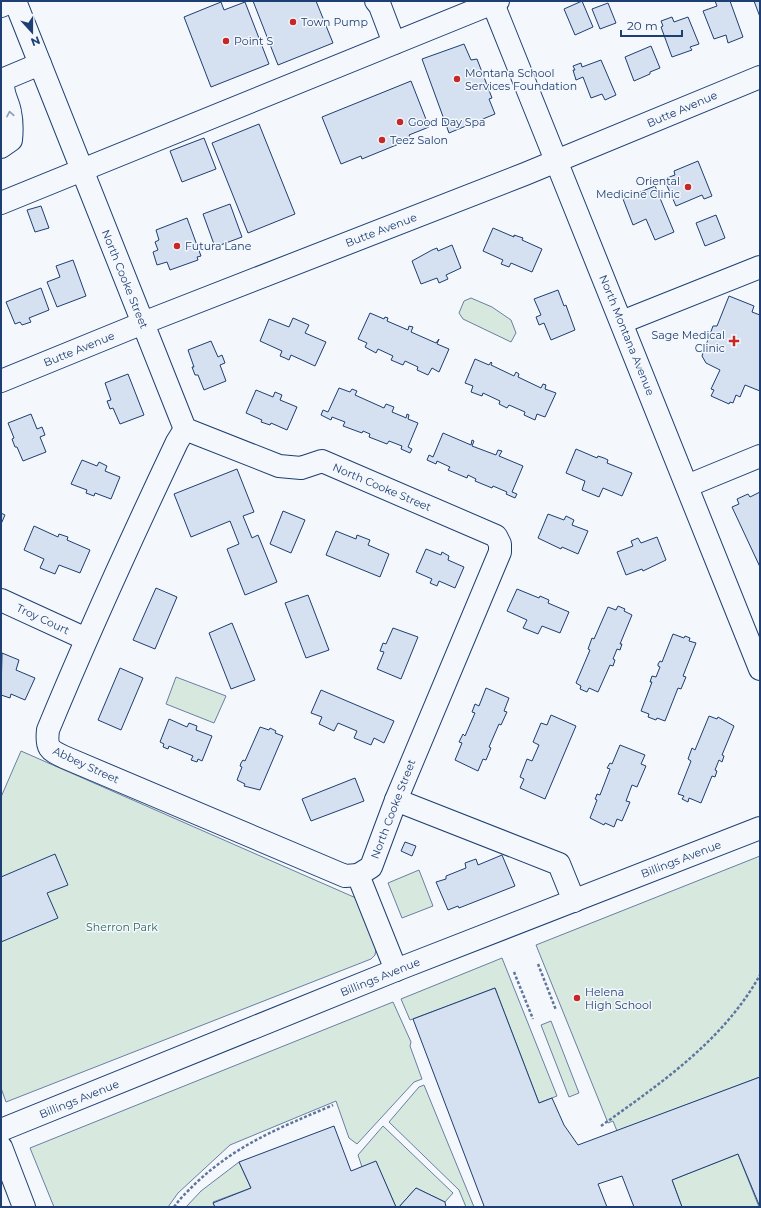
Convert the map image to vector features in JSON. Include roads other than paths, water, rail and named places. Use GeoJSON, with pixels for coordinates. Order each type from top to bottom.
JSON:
{"type":"FeatureCollection","features":[{"type":"Feature","properties":{"kind":"main road"},"geometry":{"type":"LineString","coordinates":[[1,6],[14,1]]}},
{"type":"Feature","properties":{"kind":"main road","name":"North Cooke Street"},"geometry":{"type":"LineString","coordinates":[[14,1],[185,429],[279,466],[301,468],[322,461],[496,536],[500,544],[500,552],[396,800],[371,867],[358,875]]}},
{"type":"Feature","properties":{"kind":"main road"},"geometry":{"type":"LineString","coordinates":[[376,1],[380,6],[394,43]]}},
{"type":"Feature","properties":{"kind":"main road"},"geometry":{"type":"LineString","coordinates":[[1,204],[495,2]]}},
{"type":"Feature","properties":{"kind":"main road","name":"North Montana Avenue"},"geometry":{"type":"LineString","coordinates":[[495,2],[687,486],[757,655]]}},
{"type":"Feature","properties":{"kind":"main road"},"geometry":{"type":"LineString","coordinates":[[1,147],[11,140],[13,128],[10,110],[1,84],[4,79],[40,64]]}},
{"type":"Feature","properties":{"kind":"main road","name":"Butte Avenue"},"geometry":{"type":"LineString","coordinates":[[1,381],[143,323],[557,161],[760,77]]}},
{"type":"Feature","properties":{"kind":"main road"},"geometry":{"type":"LineString","coordinates":[[622,322],[760,268]]}},
{"type":"Feature","properties":{"kind":"main road","name":"Abbey Street"},"geometry":{"type":"LineString","coordinates":[[185,429],[177,442],[128,544],[48,730],[46,742],[51,751],[345,876],[358,875]]}},
{"type":"Feature","properties":{"kind":"main road"},"geometry":{"type":"LineString","coordinates":[[687,486],[760,456]]}},
{"type":"Feature","properties":{"kind":"main road","name":"Troy Court"},"geometry":{"type":"LineString","coordinates":[[1,600],[86,639]]}},
{"type":"Feature","properties":{"kind":"main road"},"geometry":{"type":"LineString","coordinates":[[396,800],[559,864],[574,901]]}},
{"type":"Feature","properties":{"kind":"main road","name":"Billings Avenue"},"geometry":{"type":"LineString","coordinates":[[1,1130],[396,970],[760,828]]}},
{"type":"Feature","properties":{"kind":"main road"},"geometry":{"type":"LineString","coordinates":[[358,875],[396,970]]}},
{"type":"Feature","properties":{"kind":"main road"},"geometry":{"type":"LineString","coordinates":[[1,1148],[24,1207]]}},
{"type":"Feature","properties":{"kind":"place","name":"Town Pump"},"geometry":{"type":"Point","coordinates":[293,22]}},
{"type":"Feature","properties":{"kind":"place","name":"Point S"},"geometry":{"type":"Point","coordinates":[226,41]}},
{"type":"Feature","properties":{"kind":"place","name":"Montana School Services Foundation"},"geometry":{"type":"Point","coordinates":[457,79]}},
{"type":"Feature","properties":{"kind":"place","name":"Good Day Spa"},"geometry":{"type":"Point","coordinates":[400,122]}},
{"type":"Feature","properties":{"kind":"place","name":"Teez Salon"},"geometry":{"type":"Point","coordinates":[382,140]}},
{"type":"Feature","properties":{"kind":"place","name":"Oriental Medicine Clinic"},"geometry":{"type":"Point","coordinates":[688,187]}},
{"type":"Feature","properties":{"kind":"place","name":"Futura Lane"},"geometry":{"type":"Point","coordinates":[177,246]}},
{"type":"Feature","properties":{"kind":"place","name":"Sage Medical Clinic"},"geometry":{"type":"Point","coordinates":[734,341]}},
{"type":"Feature","properties":{"kind":"place","name":"Helena High School"},"geometry":{"type":"Point","coordinates":[577,998]}},
{"type":"Feature","properties":{"kind":"park label","name":"Sherron Park"},"geometry":{"type":"Point","coordinates":[122,927]}}]}
